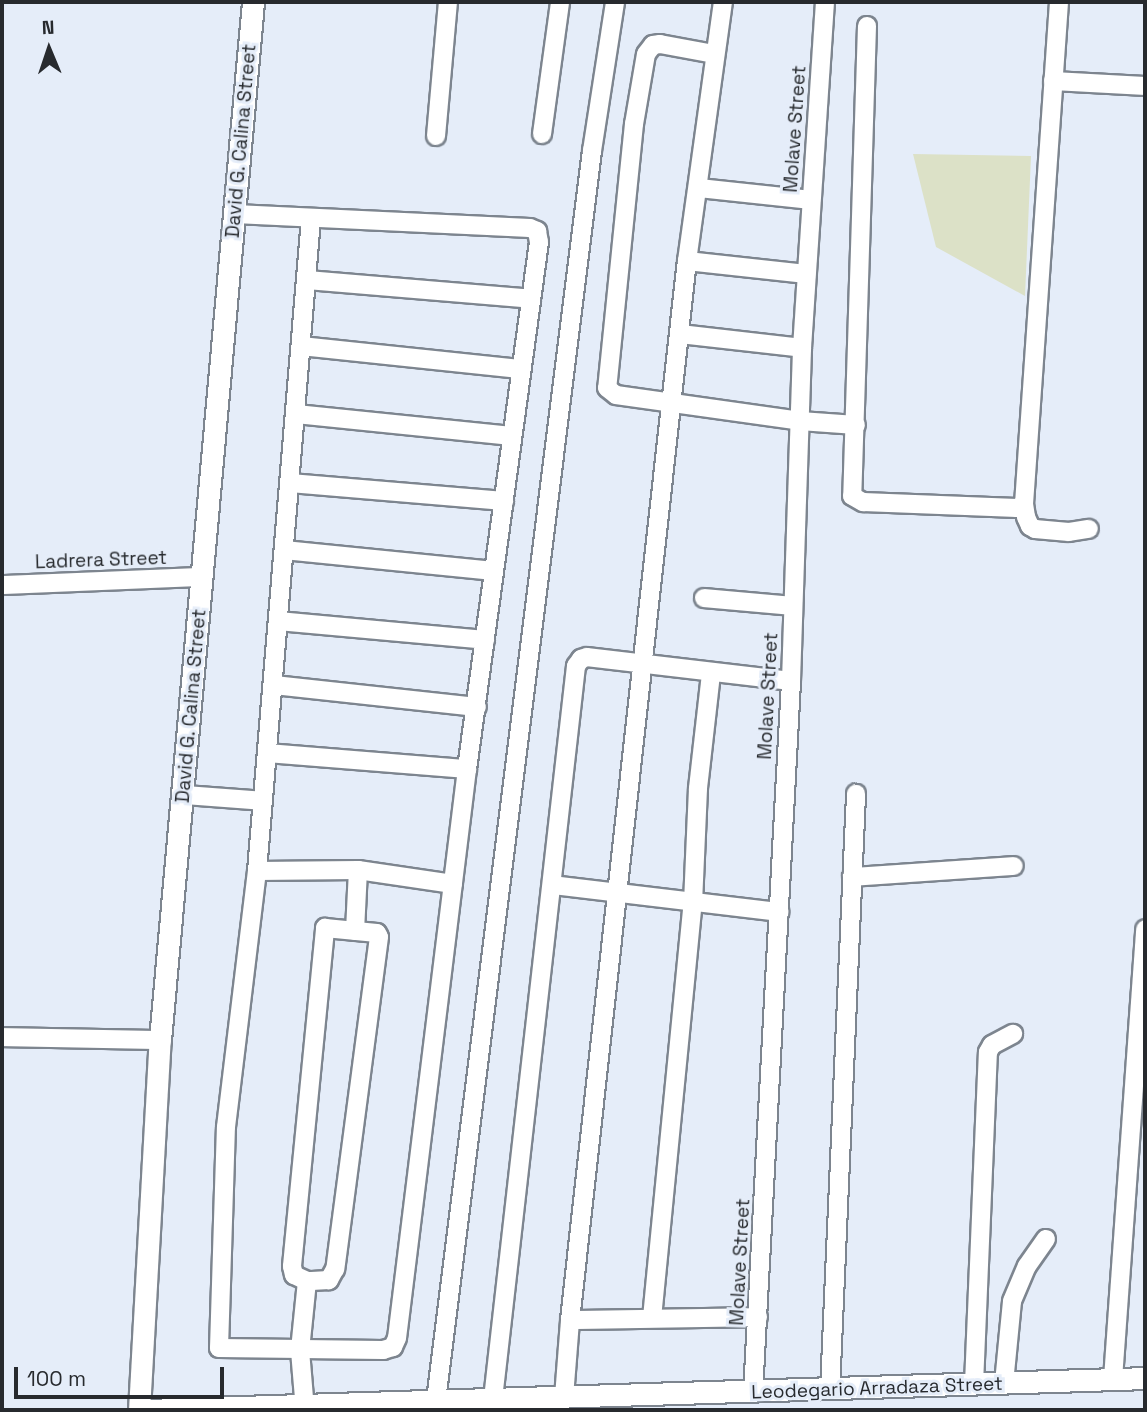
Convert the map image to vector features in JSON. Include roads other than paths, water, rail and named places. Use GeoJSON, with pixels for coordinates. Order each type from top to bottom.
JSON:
{"type":"FeatureCollection","features":[{"type":"Feature","properties":{"kind":"street","name":"David G. Calina Street"},"geometry":{"type":"LineString","coordinates":[[139,1410],[160,1040],[253,2]]}},
{"type":"Feature","properties":{"kind":"street"},"geometry":{"type":"LineString","coordinates":[[436,136],[448,2]]}},
{"type":"Feature","properties":{"kind":"street"},"geometry":{"type":"LineString","coordinates":[[542,134],[560,2]]}},
{"type":"Feature","properties":{"kind":"street"},"geometry":{"type":"LineString","coordinates":[[436,1401],[592,151],[615,2]]}},
{"type":"Feature","properties":{"kind":"street"},"geometry":{"type":"LineString","coordinates":[[564,1397],[570,1320],[687,261],[723,2]]}},
{"type":"Feature","properties":{"kind":"street","name":"Molave Street"},"geometry":{"type":"LineString","coordinates":[[753,1392],[791,681],[802,348],[825,2]]}},
{"type":"Feature","properties":{"kind":"street"},"geometry":{"type":"LineString","coordinates":[[1059,2],[1024,504],[1026,517],[1030,526],[1035,529],[1069,532],[1089,529]]}},
{"type":"Feature","properties":{"kind":"street"},"geometry":{"type":"LineString","coordinates":[[867,26],[856,425],[851,491],[856,501],[986,509],[1017,508],[1024,504]]}},
{"type":"Feature","properties":{"kind":"street"},"geometry":{"type":"LineString","coordinates":[[714,54],[653,45],[646,54],[634,124],[606,383],[609,392],[800,421],[856,425]]}},
{"type":"Feature","properties":{"kind":"street"},"geometry":{"type":"LineString","coordinates":[[1053,81],[1145,86]]}},
{"type":"Feature","properties":{"kind":"street"},"geometry":{"type":"LineString","coordinates":[[698,188],[811,200]]}},
{"type":"Feature","properties":{"kind":"street"},"geometry":{"type":"LineString","coordinates":[[235,214],[530,228],[537,231],[539,242],[467,769],[397,1338],[393,1347],[383,1350],[219,1348],[226,1127],[257,871],[311,219]]}},
{"type":"Feature","properties":{"kind":"street"},"geometry":{"type":"LineString","coordinates":[[687,261],[806,274]]}},
{"type":"Feature","properties":{"kind":"street"},"geometry":{"type":"LineString","coordinates":[[307,280],[531,299]]}},
{"type":"Feature","properties":{"kind":"street"},"geometry":{"type":"LineString","coordinates":[[680,334],[802,348]]}},
{"type":"Feature","properties":{"kind":"street"},"geometry":{"type":"LineString","coordinates":[[301,346],[520,369]]}},
{"type":"Feature","properties":{"kind":"street"},"geometry":{"type":"LineString","coordinates":[[296,414],[512,436]]}},
{"type":"Feature","properties":{"kind":"street"},"geometry":{"type":"LineString","coordinates":[[290,483],[504,501]]}},
{"type":"Feature","properties":{"kind":"street"},"geometry":{"type":"LineString","coordinates":[[284,550],[494,571]]}},
{"type":"Feature","properties":{"kind":"street","name":"Ladrera Street"},"geometry":{"type":"LineString","coordinates":[[2,584],[202,577]]}},
{"type":"Feature","properties":{"kind":"street"},"geometry":{"type":"LineString","coordinates":[[704,598],[793,606]]}},
{"type":"Feature","properties":{"kind":"street"},"geometry":{"type":"LineString","coordinates":[[278,621],[485,640]]}},
{"type":"Feature","properties":{"kind":"street"},"geometry":{"type":"LineString","coordinates":[[493,1399],[576,666],[581,659],[587,657],[711,674],[791,681]]}},
{"type":"Feature","properties":{"kind":"street"},"geometry":{"type":"LineString","coordinates":[[652,1318],[693,903],[698,788],[711,674]]}},
{"type":"Feature","properties":{"kind":"street"},"geometry":{"type":"LineString","coordinates":[[274,685],[477,707]]}},
{"type":"Feature","properties":{"kind":"street"},"geometry":{"type":"LineString","coordinates":[[267,753],[467,769]]}},
{"type":"Feature","properties":{"kind":"street"},"geometry":{"type":"LineString","coordinates":[[830,1390],[856,794]]}},
{"type":"Feature","properties":{"kind":"street"},"geometry":{"type":"LineString","coordinates":[[183,800],[263,805]]}},
{"type":"Feature","properties":{"kind":"street"},"geometry":{"type":"LineString","coordinates":[[852,877],[1014,866]]}},
{"type":"Feature","properties":{"kind":"street"},"geometry":{"type":"LineString","coordinates":[[257,871],[358,870],[453,884]]}},
{"type":"Feature","properties":{"kind":"street"},"geometry":{"type":"LineString","coordinates":[[355,931],[358,870]]}},
{"type":"Feature","properties":{"kind":"street"},"geometry":{"type":"LineString","coordinates":[[552,885],[618,895],[779,912]]}},
{"type":"Feature","properties":{"kind":"street"},"geometry":{"type":"LineString","coordinates":[[325,928],[377,933],[379,937],[333,1277],[307,1280],[294,1275],[292,1266],[325,928]]}},
{"type":"Feature","properties":{"kind":"street"},"geometry":{"type":"LineString","coordinates":[[1113,1379],[1145,929]]}},
{"type":"Feature","properties":{"kind":"street"},"geometry":{"type":"LineString","coordinates":[[974,1384],[988,1052],[992,1045],[1013,1034]]}},
{"type":"Feature","properties":{"kind":"street"},"geometry":{"type":"LineString","coordinates":[[2,1037],[160,1040]]}},
{"type":"Feature","properties":{"kind":"street"},"geometry":{"type":"LineString","coordinates":[[1004,1383],[1012,1301],[1027,1266],[1046,1239]]}},
{"type":"Feature","properties":{"kind":"street"},"geometry":{"type":"LineString","coordinates":[[304,1407],[300,1350],[307,1280]]}},
{"type":"Feature","properties":{"kind":"street"},"geometry":{"type":"LineString","coordinates":[[570,1320],[758,1317]]}},
{"type":"Feature","properties":{"kind":"street","name":"Leodegario Arradaza Street"},"geometry":{"type":"LineString","coordinates":[[146,1410],[1145,1378]]}}]}
